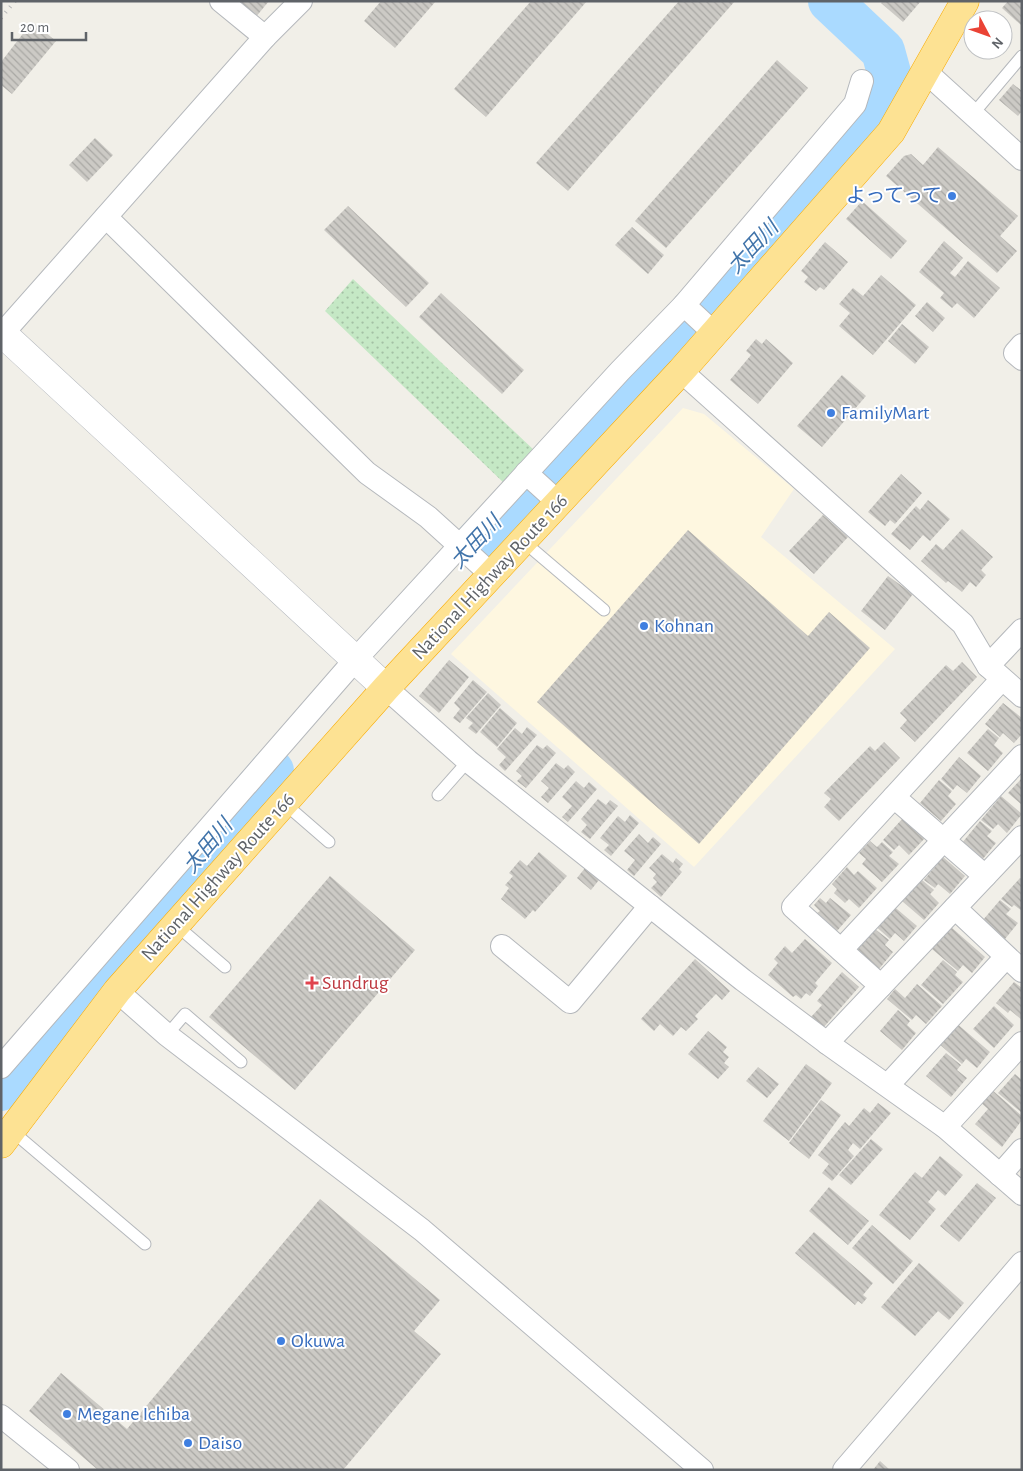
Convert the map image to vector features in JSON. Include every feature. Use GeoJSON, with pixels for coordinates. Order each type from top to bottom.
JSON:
{"type":"FeatureCollection","features":[{"type":"Feature","properties":{"kind":"highway","name":"National Highway Route 166"},"geometry":{"type":"LineString","coordinates":[[6,1137],[117,991],[284,803],[368,672],[473,557],[524,542],[540,486],[681,371],[710,329],[890,132],[965,1]]}},
{"type":"Feature","properties":{"kind":"street"},"geometry":{"type":"LineString","coordinates":[[222,1],[265,37]]}},
{"type":"Feature","properties":{"kind":"street"},"geometry":{"type":"LineString","coordinates":[[301,1],[265,37],[2,333],[368,672],[468,761],[743,980],[827,1043],[945,1127],[1022,1194]]}},
{"type":"Feature","properties":{"kind":"street"},"geometry":{"type":"LineString","coordinates":[[926,72],[973,114],[1019,150]]}},
{"type":"Feature","properties":{"kind":"street"},"geometry":{"type":"LineString","coordinates":[[1,1067],[540,486],[620,371],[686,307],[855,104],[862,82]]}},
{"type":"Feature","properties":{"kind":"street"},"geometry":{"type":"LineString","coordinates":[[106,217],[367,473],[428,516],[473,557]]}},
{"type":"Feature","properties":{"kind":"street"},"geometry":{"type":"LineString","coordinates":[[686,307],[710,329]]}},
{"type":"Feature","properties":{"kind":"street"},"geometry":{"type":"LineString","coordinates":[[1022,345],[1015,353],[1022,359]]}},
{"type":"Feature","properties":{"kind":"street"},"geometry":{"type":"LineString","coordinates":[[681,371],[963,624],[995,673],[1022,696]]}},
{"type":"Feature","properties":{"kind":"street"},"geometry":{"type":"LineString","coordinates":[[881,986],[793,907],[894,797],[995,673],[1022,630]]}},
{"type":"Feature","properties":{"kind":"street"},"geometry":{"type":"LineString","coordinates":[[841,950],[1022,756]]}},
{"type":"Feature","properties":{"kind":"street"},"geometry":{"type":"LineString","coordinates":[[894,797],[985,876]]}},
{"type":"Feature","properties":{"kind":"street"},"geometry":{"type":"LineString","coordinates":[[827,1043],[1022,836]]}},
{"type":"Feature","properties":{"kind":"street"},"geometry":{"type":"LineString","coordinates":[[502,946],[570,1002],[650,906]]}},
{"type":"Feature","properties":{"kind":"street"},"geometry":{"type":"LineString","coordinates":[[888,1086],[1014,964],[954,908]]}},
{"type":"Feature","properties":{"kind":"street"},"geometry":{"type":"LineString","coordinates":[[117,991],[167,1035],[422,1230],[702,1470]]}},
{"type":"Feature","properties":{"kind":"street"},"geometry":{"type":"LineString","coordinates":[[945,1127],[1022,1043]]}},
{"type":"Feature","properties":{"kind":"street"},"geometry":{"type":"LineString","coordinates":[[1000,1175],[1022,1150]]}},
{"type":"Feature","properties":{"kind":"street"},"geometry":{"type":"LineString","coordinates":[[844,1470],[1022,1263]]}},
{"type":"Feature","properties":{"kind":"street"},"geometry":{"type":"LineString","coordinates":[[1,1416],[68,1470]]}},
{"type":"Feature","properties":{"kind":"lane"},"geometry":{"type":"LineString","coordinates":[[973,114],[1022,56]]}},
{"type":"Feature","properties":{"kind":"lane"},"geometry":{"type":"LineString","coordinates":[[524,542],[604,610]]}},
{"type":"Feature","properties":{"kind":"lane"},"geometry":{"type":"LineString","coordinates":[[438,795],[468,761]]}},
{"type":"Feature","properties":{"kind":"lane"},"geometry":{"type":"LineString","coordinates":[[284,803],[330,842]]}},
{"type":"Feature","properties":{"kind":"lane"},"geometry":{"type":"LineString","coordinates":[[176,925],[225,967]]}},
{"type":"Feature","properties":{"kind":"lane"},"geometry":{"type":"LineString","coordinates":[[167,1035],[185,1014],[241,1062]]}},
{"type":"Feature","properties":{"kind":"lane"},"geometry":{"type":"LineString","coordinates":[[6,1137],[145,1244]]}},
{"type":"Feature","properties":{"kind":"shaded area"},"geometry":{"type":"Polygon","coordinates":[[[683,408],[704,414],[794,489],[761,537],[895,649],[694,867],[451,654],[683,408]]]}},
{"type":"Feature","properties":{"kind":"green space"},"geometry":{"type":"Polygon","coordinates":[[[353,279],[536,452],[506,485],[325,311],[353,279]]]}},
{"type":"Feature","properties":{"kind":"building"},"geometry":{"type":"Polygon","coordinates":[[[225,1],[269,1],[251,23],[225,1]]]}},
{"type":"Feature","properties":{"kind":"building"},"geometry":{"type":"Polygon","coordinates":[[[381,1],[436,1],[395,48],[364,21],[381,1]]]}},
{"type":"Feature","properties":{"kind":"building"},"geometry":{"type":"Polygon","coordinates":[[[531,1],[587,1],[486,117],[454,89],[531,1]]]}},
{"type":"Feature","properties":{"kind":"building"},"geometry":{"type":"Polygon","coordinates":[[[679,1],[735,1],[568,191],[536,163],[679,1]]]}},
{"type":"Feature","properties":{"kind":"building"},"geometry":{"type":"Polygon","coordinates":[[[883,1],[921,1],[903,22],[881,3],[883,1]]]}},
{"type":"Feature","properties":{"kind":"building"},"geometry":{"type":"Polygon","coordinates":[[[1008,1],[1022,1],[1022,26],[1013,18],[1013,10],[1004,10],[1002,8],[1008,1]]]}},
{"type":"Feature","properties":{"kind":"building"},"geometry":{"type":"Polygon","coordinates":[[[32,22],[56,41],[12,94],[1,85],[1,62],[32,22]]]}},
{"type":"Feature","properties":{"kind":"building"},"geometry":{"type":"Polygon","coordinates":[[[777,60],[808,88],[666,248],[635,221],[777,60]]]}},
{"type":"Feature","properties":{"kind":"building"},"geometry":{"type":"Polygon","coordinates":[[[1013,84],[1022,91],[1022,111],[1018,116],[999,100],[1013,84]]]}},
{"type":"Feature","properties":{"kind":"building"},"geometry":{"type":"Polygon","coordinates":[[[95,138],[113,155],[87,182],[69,165],[95,138]]]}},
{"type":"Feature","properties":{"kind":"building","name":"よってって"},"geometry":{"type":"Polygon","coordinates":[[[938,147],[1018,216],[1000,236],[1017,251],[997,273],[886,176],[904,156],[911,154],[923,165],[938,147]]]}},
{"type":"Feature","properties":{"kind":"building"},"geometry":{"type":"Polygon","coordinates":[[[862,201],[907,241],[891,259],[846,219],[862,201]]]}},
{"type":"Feature","properties":{"kind":"building"},"geometry":{"type":"Polygon","coordinates":[[[348,206],[429,283],[406,307],[324,230],[348,206]]]}},
{"type":"Feature","properties":{"kind":"building"},"geometry":{"type":"Polygon","coordinates":[[[632,227],[664,255],[648,274],[615,245],[632,227]]]}},
{"type":"Feature","properties":{"kind":"building"},"geometry":{"type":"Polygon","coordinates":[[[944,241],[963,258],[950,273],[955,277],[968,261],[1000,288],[974,318],[957,303],[952,308],[940,298],[944,293],[919,272],[944,241]]]}},
{"type":"Feature","properties":{"kind":"building"},"geometry":{"type":"Polygon","coordinates":[[[825,242],[848,262],[824,290],[820,287],[816,291],[804,282],[808,277],[801,271],[825,242]]]}},
{"type":"Feature","properties":{"kind":"building"},"geometry":{"type":"Polygon","coordinates":[[[881,275],[916,305],[873,355],[839,326],[850,313],[839,304],[853,288],[863,296],[881,275]]]}},
{"type":"Feature","properties":{"kind":"building"},"geometry":{"type":"Polygon","coordinates":[[[441,293],[524,370],[502,394],[419,317],[441,293]]]}},
{"type":"Feature","properties":{"kind":"building"},"geometry":{"type":"Polygon","coordinates":[[[927,302],[945,318],[933,332],[915,316],[927,302]]]}},
{"type":"Feature","properties":{"kind":"building"},"geometry":{"type":"Polygon","coordinates":[[[902,324],[929,347],[915,364],[888,341],[902,324]]]}},
{"type":"Feature","properties":{"kind":"building"},"geometry":{"type":"Polygon","coordinates":[[[756,339],[762,344],[766,339],[793,363],[758,404],[730,380],[751,355],[746,351],[756,339]]]}},
{"type":"Feature","properties":{"kind":"building"},"geometry":{"type":"Polygon","coordinates":[[[842,375],[866,396],[822,447],[797,426],[842,375]]]}},
{"type":"Feature","properties":{"kind":"building"},"geometry":{"type":"Polygon","coordinates":[[[901,474],[922,493],[895,524],[890,520],[885,526],[868,512],[901,474]]]}},
{"type":"Feature","properties":{"kind":"building"},"geometry":{"type":"Polygon","coordinates":[[[928,500],[950,519],[930,541],[923,535],[910,550],[891,534],[916,506],[920,510],[928,500]]]}},
{"type":"Feature","properties":{"kind":"building"},"geometry":{"type":"Polygon","coordinates":[[[823,515],[848,537],[814,574],[789,551],[823,515]]]}},
{"type":"Feature","properties":{"kind":"building"},"geometry":{"type":"Polygon","coordinates":[[[962,529],[993,557],[981,570],[986,575],[976,587],[970,582],[962,592],[948,581],[946,583],[921,561],[936,544],[943,550],[962,529]]]}},
{"type":"Feature","properties":{"kind":"building"},"geometry":{"type":"Polygon","coordinates":[[[688,530],[808,636],[829,612],[870,648],[699,844],[537,702],[688,530]]]}},
{"type":"Feature","properties":{"kind":"building"},"geometry":{"type":"Polygon","coordinates":[[[888,576],[913,594],[885,630],[861,611],[888,576]]]}},
{"type":"Feature","properties":{"kind":"building"},"geometry":{"type":"Polygon","coordinates":[[[449,660],[469,677],[439,713],[419,696],[449,660]]]}},
{"type":"Feature","properties":{"kind":"building"},"geometry":{"type":"Polygon","coordinates":[[[962,662],[977,677],[915,742],[900,728],[907,720],[900,713],[946,665],[953,671],[962,662]]]}},
{"type":"Feature","properties":{"kind":"building"},"geometry":{"type":"Polygon","coordinates":[[[473,680],[487,692],[460,723],[453,718],[460,709],[454,703],[473,680]]]}},
{"type":"Feature","properties":{"kind":"building"},"geometry":{"type":"Polygon","coordinates":[[[488,693],[501,705],[476,734],[468,728],[473,723],[466,718],[488,693]]]}},
{"type":"Feature","properties":{"kind":"building"},"geometry":{"type":"Polygon","coordinates":[[[1003,703],[1022,718],[1022,734],[1014,743],[1003,733],[1000,737],[985,724],[1003,703]]]}},
{"type":"Feature","properties":{"kind":"building"},"geometry":{"type":"Polygon","coordinates":[[[500,708],[517,723],[497,747],[480,732],[500,708]]]}},
{"type":"Feature","properties":{"kind":"building"},"geometry":{"type":"Polygon","coordinates":[[[527,727],[537,735],[505,771],[499,765],[506,757],[497,749],[515,728],[522,734],[527,727]]]}},
{"type":"Feature","properties":{"kind":"building"},"geometry":{"type":"Polygon","coordinates":[[[988,729],[999,738],[994,745],[1003,753],[988,771],[967,753],[988,729]]]}},
{"type":"Feature","properties":{"kind":"building"},"geometry":{"type":"Polygon","coordinates":[[[884,742],[900,758],[839,821],[824,807],[831,799],[824,793],[870,746],[875,751],[884,742]]]}},
{"type":"Feature","properties":{"kind":"building"},"geometry":{"type":"Polygon","coordinates":[[[537,745],[543,749],[547,745],[556,753],[526,788],[517,781],[522,776],[516,771],[537,745]]]}},
{"type":"Feature","properties":{"kind":"building"},"geometry":{"type":"Polygon","coordinates":[[[959,757],[981,776],[967,793],[957,785],[953,790],[941,779],[959,757]]]}},
{"type":"Feature","properties":{"kind":"building"},"geometry":{"type":"Polygon","coordinates":[[[556,763],[564,769],[568,765],[575,772],[548,803],[541,797],[549,788],[541,781],[556,763]]]}},
{"type":"Feature","properties":{"kind":"building"},"geometry":{"type":"Polygon","coordinates":[[[1022,778],[1022,805],[1008,793],[1022,778]]]}},
{"type":"Feature","properties":{"kind":"building"},"geometry":{"type":"Polygon","coordinates":[[[939,780],[952,791],[948,796],[956,804],[941,821],[920,803],[939,780]]]}},
{"type":"Feature","properties":{"kind":"building"},"geometry":{"type":"Polygon","coordinates":[[[576,781],[584,788],[589,782],[597,789],[568,822],[562,817],[572,806],[562,797],[576,781]]]}},
{"type":"Feature","properties":{"kind":"building"},"geometry":{"type":"Polygon","coordinates":[[[1001,796],[1022,814],[1007,833],[998,824],[993,829],[981,820],[1001,796]]]}},
{"type":"Feature","properties":{"kind":"building"},"geometry":{"type":"Polygon","coordinates":[[[598,799],[606,805],[610,800],[618,806],[590,839],[581,832],[587,825],[581,819],[598,799]]]}},
{"type":"Feature","properties":{"kind":"building"},"geometry":{"type":"Polygon","coordinates":[[[630,815],[639,823],[611,856],[604,850],[609,845],[600,838],[618,816],[625,822],[630,815]]]}},
{"type":"Feature","properties":{"kind":"building"},"geometry":{"type":"Polygon","coordinates":[[[903,818],[925,838],[909,855],[899,845],[894,850],[883,840],[903,818]]]}},
{"type":"Feature","properties":{"kind":"building"},"geometry":{"type":"Polygon","coordinates":[[[980,821],[992,831],[987,836],[996,843],[982,860],[962,843],[980,821]]]}},
{"type":"Feature","properties":{"kind":"building"},"geometry":{"type":"Polygon","coordinates":[[[639,834],[648,843],[653,837],[661,844],[634,876],[627,870],[635,860],[624,851],[639,834]]]}},
{"type":"Feature","properties":{"kind":"building"},"geometry":{"type":"Polygon","coordinates":[[[870,841],[877,847],[882,842],[893,852],[889,856],[899,864],[882,882],[862,864],[866,859],[859,853],[870,841]]]}},
{"type":"Feature","properties":{"kind":"building"},"geometry":{"type":"Polygon","coordinates":[[[539,852],[567,876],[535,912],[533,910],[525,919],[501,899],[509,888],[505,885],[513,876],[509,873],[520,860],[527,866],[539,852]]]}},
{"type":"Feature","properties":{"kind":"building"},"geometry":{"type":"Polygon","coordinates":[[[662,854],[673,863],[676,858],[683,864],[679,869],[682,872],[661,897],[651,888],[657,882],[653,878],[656,874],[649,868],[662,854]]]}},
{"type":"Feature","properties":{"kind":"building"},"geometry":{"type":"Polygon","coordinates":[[[943,857],[965,876],[950,894],[938,884],[935,888],[924,880],[943,857]]]}},
{"type":"Feature","properties":{"kind":"building"},"geometry":{"type":"Polygon","coordinates":[[[847,867],[854,875],[858,871],[877,888],[859,908],[849,899],[845,903],[834,893],[837,889],[832,884],[847,867]]]}},
{"type":"Feature","properties":{"kind":"building"},"geometry":{"type":"Polygon","coordinates":[[[585,868],[599,880],[591,890],[577,878],[585,868]]]}},
{"type":"Feature","properties":{"kind":"building"},"geometry":{"type":"Polygon","coordinates":[[[916,875],[934,890],[930,894],[939,903],[924,920],[902,901],[916,875]]]}},
{"type":"Feature","properties":{"kind":"building","name":"Sundrug"},"geometry":{"type":"Polygon","coordinates":[[[330,876],[415,950],[295,1090],[209,1017],[330,876]]]}},
{"type":"Feature","properties":{"kind":"building"},"geometry":{"type":"Polygon","coordinates":[[[1020,878],[1022,880],[1022,911],[1001,899],[1020,878]]]}},
{"type":"Feature","properties":{"kind":"building"},"geometry":{"type":"Polygon","coordinates":[[[820,898],[826,903],[830,898],[851,915],[837,931],[817,913],[820,911],[814,905],[820,898]]]}},
{"type":"Feature","properties":{"kind":"building"},"geometry":{"type":"Polygon","coordinates":[[[1000,900],[1011,909],[1006,914],[1018,923],[1005,939],[983,920],[1000,900]]]}},
{"type":"Feature","properties":{"kind":"building"},"geometry":{"type":"Polygon","coordinates":[[[891,904],[917,926],[904,941],[895,933],[890,939],[873,924],[891,904]]]}},
{"type":"Feature","properties":{"kind":"building"},"geometry":{"type":"Polygon","coordinates":[[[951,927],[985,957],[972,973],[963,965],[958,971],[932,949],[951,927]]]}},
{"type":"Feature","properties":{"kind":"building"},"geometry":{"type":"Polygon","coordinates":[[[875,929],[889,940],[885,945],[893,952],[879,969],[857,950],[875,929]]]}},
{"type":"Feature","properties":{"kind":"building"},"geometry":{"type":"Polygon","coordinates":[[[805,939],[832,963],[815,983],[818,986],[810,996],[806,993],[801,999],[796,995],[793,997],[768,975],[778,963],[774,959],[785,946],[792,953],[805,939]]]}},
{"type":"Feature","properties":{"kind":"building"},"geometry":{"type":"Polygon","coordinates":[[[695,959],[730,991],[722,1000],[716,994],[695,1016],[698,1019],[686,1031],[681,1027],[673,1036],[660,1024],[654,1031],[641,1019],[695,959]]]}},
{"type":"Feature","properties":{"kind":"building"},"geometry":{"type":"Polygon","coordinates":[[[943,960],[957,972],[955,975],[963,982],[943,1004],[921,985],[943,960]]]}},
{"type":"Feature","properties":{"kind":"building"},"geometry":{"type":"Polygon","coordinates":[[[842,972],[859,987],[823,1028],[811,1017],[822,1005],[817,1001],[842,972]]]}},
{"type":"Feature","properties":{"kind":"building"},"geometry":{"type":"Polygon","coordinates":[[[1014,982],[1022,988],[1022,1020],[1010,1010],[1008,1013],[996,1003],[1014,982]]]}},
{"type":"Feature","properties":{"kind":"building"},"geometry":{"type":"Polygon","coordinates":[[[917,984],[942,1006],[926,1024],[916,1015],[912,1020],[887,999],[895,989],[905,998],[917,984]]]}},
{"type":"Feature","properties":{"kind":"building"},"geometry":{"type":"Polygon","coordinates":[[[994,1006],[1014,1025],[994,1048],[973,1029],[994,1006]]]}},
{"type":"Feature","properties":{"kind":"building"},"geometry":{"type":"Polygon","coordinates":[[[898,1010],[910,1021],[907,1025],[916,1033],[902,1050],[880,1031],[898,1010]]]}},
{"type":"Feature","properties":{"kind":"building"},"geometry":{"type":"Polygon","coordinates":[[[955,1022],[990,1052],[977,1068],[966,1059],[962,1064],[938,1043],[955,1022]]]}},
{"type":"Feature","properties":{"kind":"building"},"geometry":{"type":"Polygon","coordinates":[[[708,1031],[727,1047],[723,1052],[729,1057],[724,1063],[729,1067],[718,1079],[688,1054],[708,1031]]]}},
{"type":"Feature","properties":{"kind":"building"},"geometry":{"type":"Polygon","coordinates":[[[946,1053],[961,1065],[957,1070],[967,1078],[951,1097],[926,1076],[946,1053]]]}},
{"type":"Feature","properties":{"kind":"building"},"geometry":{"type":"Polygon","coordinates":[[[806,1064],[832,1083],[789,1141],[763,1121],[806,1064]]]}},
{"type":"Feature","properties":{"kind":"building"},"geometry":{"type":"Polygon","coordinates":[[[758,1067],[779,1084],[767,1098],[746,1081],[758,1067]]]}},
{"type":"Feature","properties":{"kind":"building"},"geometry":{"type":"Polygon","coordinates":[[[1015,1074],[1022,1080],[1022,1113],[998,1093],[1015,1074]]]}},
{"type":"Feature","properties":{"kind":"building"},"geometry":{"type":"Polygon","coordinates":[[[991,1089],[1022,1116],[1022,1120],[1002,1147],[975,1124],[988,1109],[980,1102],[991,1089]]]}},
{"type":"Feature","properties":{"kind":"building"},"geometry":{"type":"Polygon","coordinates":[[[821,1100],[841,1115],[809,1159],[789,1143],[821,1100]]]}},
{"type":"Feature","properties":{"kind":"building"},"geometry":{"type":"Polygon","coordinates":[[[878,1103],[891,1113],[860,1149],[853,1143],[848,1150],[854,1156],[832,1181],[822,1173],[829,1164],[818,1155],[845,1122],[849,1126],[864,1108],[870,1113],[878,1103]]]}},
{"type":"Feature","properties":{"kind":"building"},"geometry":{"type":"Polygon","coordinates":[[[871,1139],[883,1149],[851,1185],[839,1175],[871,1139]]]}},
{"type":"Feature","properties":{"kind":"building"},"geometry":{"type":"Polygon","coordinates":[[[940,1156],[963,1175],[945,1196],[938,1190],[928,1202],[936,1209],[910,1240],[879,1215],[915,1172],[922,1178],[940,1156]]]}},
{"type":"Feature","properties":{"kind":"building"},"geometry":{"type":"Polygon","coordinates":[[[977,1183],[996,1198],[959,1242],[940,1226],[977,1183]]]}},
{"type":"Feature","properties":{"kind":"building"},"geometry":{"type":"Polygon","coordinates":[[[829,1187],[869,1221],[848,1245],[809,1211],[829,1187]]]}},
{"type":"Feature","properties":{"kind":"building"},"geometry":{"type":"Polygon","coordinates":[[[320,1199],[440,1300],[414,1331],[441,1354],[343,1470],[98,1470],[29,1411],[61,1373],[127,1429],[320,1199]]]}},
{"type":"Feature","properties":{"kind":"building"},"geometry":{"type":"Polygon","coordinates":[[[872,1225],[913,1261],[893,1284],[852,1248],[872,1225]]]}},
{"type":"Feature","properties":{"kind":"building"},"geometry":{"type":"Polygon","coordinates":[[[814,1232],[873,1283],[863,1295],[867,1298],[862,1304],[858,1301],[855,1305],[795,1253],[814,1232]]]}},
{"type":"Feature","properties":{"kind":"building"},"geometry":{"type":"Polygon","coordinates":[[[919,1263],[964,1303],[949,1320],[938,1311],[915,1336],[881,1307],[919,1263]]]}},
{"type":"Feature","properties":{"kind":"building"},"geometry":{"type":"Polygon","coordinates":[[[880,1461],[890,1470],[873,1470],[880,1461]]]}},
{"type":"Feature","properties":{"kind":"waterway","name":"太田川"},"geometry":{"type":"LineString","coordinates":[[477,542],[663,346],[853,141],[891,80],[883,51],[830,1]]}},
{"type":"Feature","properties":{"kind":"waterway","name":"太田川"},"geometry":{"type":"LineString","coordinates":[[1,1089],[272,771]]}},
{"type":"Feature","properties":{"kind":"railway"},"geometry":{"type":"LineString","coordinates":[[1,18],[15,1]]}},
{"type":"Feature","properties":{"kind":"place","name":"よってって"},"geometry":{"type":"Point","coordinates":[952,196]}},
{"type":"Feature","properties":{"kind":"place","name":"FamilyMart"},"geometry":{"type":"Point","coordinates":[831,413]}},
{"type":"Feature","properties":{"kind":"place","name":"Kohnan"},"geometry":{"type":"Point","coordinates":[644,626]}},
{"type":"Feature","properties":{"kind":"place","name":"Sundrug"},"geometry":{"type":"Point","coordinates":[312,983]}},
{"type":"Feature","properties":{"kind":"place","name":"Okuwa"},"geometry":{"type":"Point","coordinates":[281,1341]}},
{"type":"Feature","properties":{"kind":"place","name":"Megane Ichiba"},"geometry":{"type":"Point","coordinates":[67,1414]}},
{"type":"Feature","properties":{"kind":"place","name":"Daiso"},"geometry":{"type":"Point","coordinates":[188,1443]}}]}
